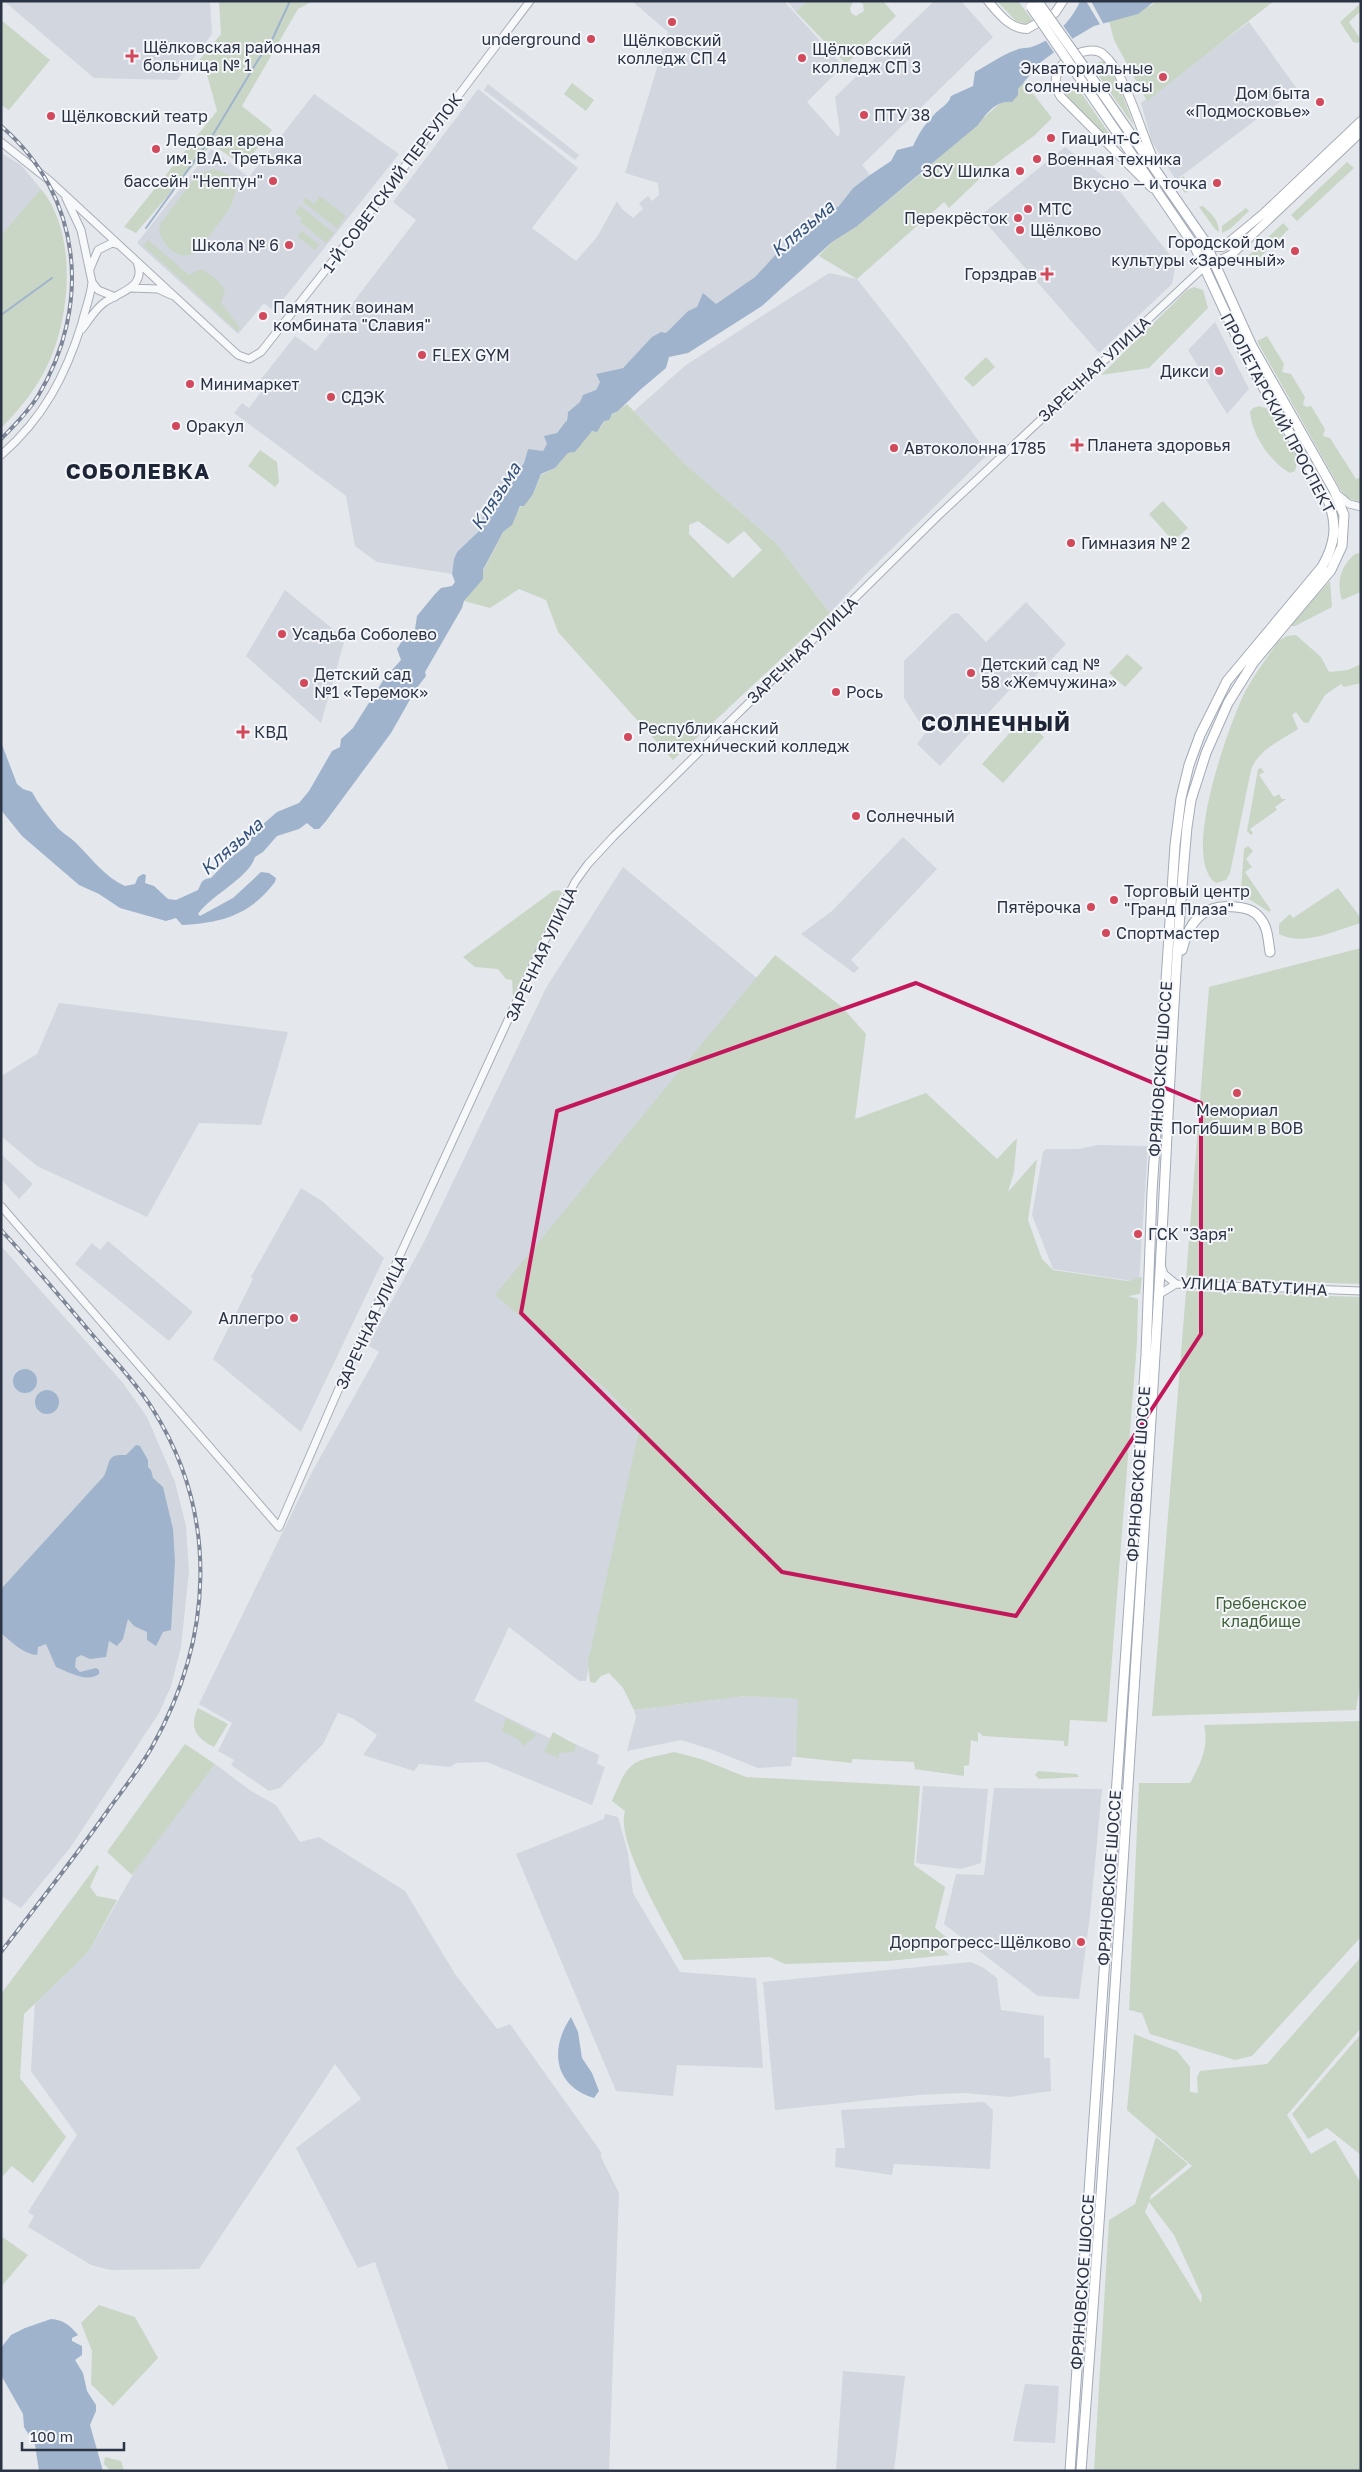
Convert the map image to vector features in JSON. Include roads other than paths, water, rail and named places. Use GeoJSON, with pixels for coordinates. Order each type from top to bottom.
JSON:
{"type":"FeatureCollection","features":[{"type":"Feature","properties":{"kind":"main road"},"geometry":{"type":"LineString","coordinates":[[988,1],[1015,27],[1027,29],[1055,13],[1063,1]]}},
{"type":"Feature","properties":{"kind":"main road","name":"ПРОЛЕТАРСКИЙ ПРОСПЕКТ"},"geometry":{"type":"LineString","coordinates":[[1034,3],[1083,74],[1195,247],[1246,357],[1328,500],[1335,522]]}},
{"type":"Feature","properties":{"kind":"main road"},"geometry":{"type":"LineString","coordinates":[[1161,196],[1060,98],[1054,80],[1056,72],[1061,66],[1088,50],[1095,50],[1105,55],[1119,77],[1148,148],[1169,189]]}},
{"type":"Feature","properties":{"kind":"main road","name":"ПРОЛЕТАРСКИЙ ПРОСПЕКТ"},"geometry":{"type":"LineString","coordinates":[[1083,74],[1169,189],[1204,240],[1266,374],[1334,490],[1344,512],[1345,530],[1341,551],[1331,570]]}},
{"type":"Feature","properties":{"kind":"main road"},"geometry":{"type":"LineString","coordinates":[[1204,240],[1217,247],[1223,247],[1264,213],[1361,122]]}},
{"type":"Feature","properties":{"kind":"main road"},"geometry":{"type":"LineString","coordinates":[[1204,267],[1231,255],[1361,132]]}},
{"type":"Feature","properties":{"kind":"main road","name":"ФРЯНОВСКОЕ ШОССЕ"},"geometry":{"type":"LineString","coordinates":[[1070,2471],[1146,1365],[1152,1192],[1175,845],[1181,798],[1200,735],[1227,681],[1322,567],[1331,551],[1335,537],[1335,522]]}},
{"type":"Feature","properties":{"kind":"main road","name":"ФРЯНОВСКОЕ ШОССЕ"},"geometry":{"type":"LineString","coordinates":[[1081,2471],[1111,2058],[1120,1878],[1187,827],[1192,800],[1206,753],[1228,703],[1244,676],[1331,570]]}},
{"type":"Feature","properties":{"kind":"main road"},"geometry":{"type":"LineString","coordinates":[[1177,974],[1184,944],[1193,923],[1201,914],[1217,906],[1241,907],[1257,914],[1266,929],[1270,952]]}},
{"type":"Feature","properties":{"kind":"street","name":"1-Й СОВЕТСКИЙ ПЕРЕУЛОК"},"geometry":{"type":"LineString","coordinates":[[178,299],[238,355],[249,359],[261,352],[302,301],[530,1]]}},
{"type":"Feature","properties":{"kind":"street"},"geometry":{"type":"LineString","coordinates":[[1,142],[62,191],[178,299]]}},
{"type":"Feature","properties":{"kind":"street"},"geometry":{"type":"LineString","coordinates":[[1,455],[29,428],[56,392],[70,362],[92,282],[81,230],[62,191]]}},
{"type":"Feature","properties":{"kind":"street"},"geometry":{"type":"LineString","coordinates":[[90,270],[98,250],[112,243],[123,248]]}},
{"type":"Feature","properties":{"kind":"street"},"geometry":{"type":"LineString","coordinates":[[78,335],[93,314],[104,303],[130,289],[140,276],[140,268],[136,260]]}},
{"type":"Feature","properties":{"kind":"street","name":"ЗАРЕЧНАЯ УЛИЦА"},"geometry":{"type":"LineString","coordinates":[[1,1206],[279,1527],[336,1396],[452,1147],[542,946],[564,902],[582,873],[609,841],[932,522],[1204,267]]}},
{"type":"Feature","properties":{"kind":"street"},"geometry":{"type":"LineString","coordinates":[[92,282],[98,290],[115,297]]}},
{"type":"Feature","properties":{"kind":"street"},"geometry":{"type":"LineString","coordinates":[[130,289],[158,289],[178,299]]}},
{"type":"Feature","properties":{"kind":"street"},"geometry":{"type":"LineString","coordinates":[[1334,490],[1344,501],[1361,507]]}},
{"type":"Feature","properties":{"kind":"street","name":"УЛИЦА ВАТУТИНА"},"geometry":{"type":"LineString","coordinates":[[1159,1262],[1164,1274],[1176,1284],[1361,1291]]}},
{"type":"Feature","properties":{"kind":"street"},"geometry":{"type":"LineString","coordinates":[[1158,1295],[1176,1284]]}},
{"type":"Feature","properties":{"kind":"water"},"geometry":{"type":"Polygon","coordinates":[[[1080,1],[1155,1],[1138,14],[1094,26],[1072,39],[1041,62],[1018,89],[1018,95],[1012,102],[1001,103],[992,108],[978,125],[856,227],[832,242],[762,306],[688,353],[669,357],[666,368],[618,411],[612,414],[609,420],[604,421],[597,432],[592,431],[575,452],[568,453],[555,468],[541,474],[533,494],[524,506],[520,506],[512,525],[503,532],[483,570],[483,579],[464,601],[462,608],[425,672],[426,676],[416,689],[391,733],[326,821],[319,829],[314,829],[307,823],[299,829],[277,836],[263,852],[255,857],[251,865],[238,879],[198,914],[200,916],[233,898],[261,872],[269,873],[276,878],[275,882],[256,902],[245,910],[222,919],[182,925],[176,918],[166,921],[120,908],[99,894],[79,885],[22,836],[1,810],[1,742],[17,784],[23,789],[32,792],[57,827],[111,878],[125,886],[135,884],[138,877],[143,874],[146,875],[145,883],[154,886],[168,899],[176,900],[198,890],[204,880],[211,878],[230,858],[248,845],[254,832],[277,812],[299,803],[309,791],[332,751],[340,747],[341,739],[353,728],[384,679],[401,660],[397,649],[402,641],[415,629],[417,616],[441,588],[452,586],[455,582],[452,574],[457,552],[479,531],[484,513],[495,502],[496,495],[508,488],[524,463],[528,449],[543,451],[547,444],[544,436],[557,433],[567,420],[568,412],[580,402],[583,395],[596,390],[600,382],[596,374],[623,368],[652,337],[661,332],[666,333],[688,311],[697,307],[703,293],[716,304],[755,277],[778,252],[795,240],[814,221],[839,206],[853,188],[891,161],[897,150],[913,146],[924,127],[935,113],[948,102],[951,96],[973,86],[975,72],[1011,52],[1032,47],[1048,39],[1062,28],[1073,15],[1080,1]]]}},
{"type":"Feature","properties":{"kind":"water"},"geometry":{"type":"Polygon","coordinates":[[[25,1369],[34,1372],[37,1381],[34,1390],[25,1393],[16,1390],[13,1381],[16,1372],[25,1369]]]}},
{"type":"Feature","properties":{"kind":"water"},"geometry":{"type":"Polygon","coordinates":[[[47,1390],[56,1393],[59,1402],[56,1411],[47,1414],[38,1411],[35,1402],[38,1393],[47,1390]]]}},
{"type":"Feature","properties":{"kind":"water"},"geometry":{"type":"Polygon","coordinates":[[[136,1445],[140,1446],[148,1460],[148,1467],[153,1478],[163,1487],[173,1529],[175,1562],[171,1630],[163,1632],[156,1646],[147,1640],[147,1632],[134,1626],[128,1619],[123,1639],[117,1646],[109,1641],[106,1657],[90,1659],[81,1655],[76,1658],[75,1667],[80,1672],[96,1668],[99,1670],[99,1674],[89,1677],[78,1676],[56,1667],[46,1644],[38,1647],[37,1655],[27,1653],[2,1634],[1,1589],[104,1476],[112,1457],[126,1455],[136,1445]]]}},
{"type":"Feature","properties":{"kind":"water"},"geometry":{"type":"Polygon","coordinates":[[[571,2017],[578,2032],[582,2058],[592,2073],[599,2091],[594,2098],[570,2085],[563,2076],[559,2065],[560,2041],[571,2017]]]}},
{"type":"Feature","properties":{"kind":"water"},"geometry":{"type":"Polygon","coordinates":[[[51,2319],[63,2322],[69,2326],[78,2335],[72,2338],[72,2341],[82,2346],[82,2355],[75,2360],[83,2373],[87,2391],[96,2405],[96,2411],[90,2425],[103,2471],[39,2471],[35,2445],[24,2427],[23,2414],[1,2375],[1,2348],[11,2335],[51,2319]]]}},
{"type":"Feature","properties":{"kind":"waterway"},"geometry":{"type":"LineString","coordinates":[[146,228],[211,138],[272,40],[290,1]]}},
{"type":"Feature","properties":{"kind":"waterway"},"geometry":{"type":"LineString","coordinates":[[1,315],[52,278]]}},
{"type":"Feature","properties":{"kind":"railway"},"geometry":{"type":"LineString","coordinates":[[1,126],[28,154],[49,185],[63,218],[70,254],[72,289],[67,326],[55,361],[34,402],[21,419],[1,439]]}},
{"type":"Feature","properties":{"kind":"railway"},"geometry":{"type":"LineString","coordinates":[[1,1230],[122,1369],[152,1408],[174,1449],[189,1491],[198,1534],[200,1577],[197,1620],[187,1664],[172,1706],[152,1747],[57,1880],[1,1952]]}},
{"type":"Feature","properties":{"kind":"place","name":"Щёлковский колледж СП 4"},"geometry":{"type":"Point","coordinates":[672,22]}},
{"type":"Feature","properties":{"kind":"place","name":"underground"},"geometry":{"type":"Point","coordinates":[591,39]}},
{"type":"Feature","properties":{"kind":"place","name":"Щёлковская районная больница № 1"},"geometry":{"type":"Point","coordinates":[132,56]}},
{"type":"Feature","properties":{"kind":"place","name":"Щёлковский колледж СП 3"},"geometry":{"type":"Point","coordinates":[802,58]}},
{"type":"Feature","properties":{"kind":"place","name":"Экваториальные солнечные часы"},"geometry":{"type":"Point","coordinates":[1163,77]}},
{"type":"Feature","properties":{"kind":"place","name":"Дом быта «Подмосковье»"},"geometry":{"type":"Point","coordinates":[1320,102]}},
{"type":"Feature","properties":{"kind":"place","name":"ПТУ 38"},"geometry":{"type":"Point","coordinates":[864,115]}},
{"type":"Feature","properties":{"kind":"place","name":"Щёлковский театр"},"geometry":{"type":"Point","coordinates":[51,116]}},
{"type":"Feature","properties":{"kind":"place","name":"Гиацинт-С"},"geometry":{"type":"Point","coordinates":[1051,138]}},
{"type":"Feature","properties":{"kind":"place","name":"Ледовая арена им. В.А. Третьяка"},"geometry":{"type":"Point","coordinates":[156,149]}},
{"type":"Feature","properties":{"kind":"place","name":"Военная техника"},"geometry":{"type":"Point","coordinates":[1037,159]}},
{"type":"Feature","properties":{"kind":"place","name":"ЗСУ Шилка"},"geometry":{"type":"Point","coordinates":[1020,171]}},
{"type":"Feature","properties":{"kind":"place","name":"бассейн \"Нептун\""},"geometry":{"type":"Point","coordinates":[273,181]}},
{"type":"Feature","properties":{"kind":"place","name":"Вкусно — и точка"},"geometry":{"type":"Point","coordinates":[1217,183]}},
{"type":"Feature","properties":{"kind":"place","name":"МТС"},"geometry":{"type":"Point","coordinates":[1028,209]}},
{"type":"Feature","properties":{"kind":"place","name":"Перекрёсток"},"geometry":{"type":"Point","coordinates":[1018,218]}},
{"type":"Feature","properties":{"kind":"place","name":"Щёлково"},"geometry":{"type":"Point","coordinates":[1020,230]}},
{"type":"Feature","properties":{"kind":"place","name":"Школа № 6"},"geometry":{"type":"Point","coordinates":[289,245]}},
{"type":"Feature","properties":{"kind":"place","name":"Городской дом культуры «Заречный»"},"geometry":{"type":"Point","coordinates":[1295,251]}},
{"type":"Feature","properties":{"kind":"place","name":"Горздрав"},"geometry":{"type":"Point","coordinates":[1047,274]}},
{"type":"Feature","properties":{"kind":"place","name":"Памятник воинам комбината \"Славия\""},"geometry":{"type":"Point","coordinates":[263,316]}},
{"type":"Feature","properties":{"kind":"place","name":"FLEX GYM"},"geometry":{"type":"Point","coordinates":[422,355]}},
{"type":"Feature","properties":{"kind":"place","name":"Дикси"},"geometry":{"type":"Point","coordinates":[1219,371]}},
{"type":"Feature","properties":{"kind":"place","name":"Минимаркет"},"geometry":{"type":"Point","coordinates":[190,384]}},
{"type":"Feature","properties":{"kind":"place","name":"СДЭК"},"geometry":{"type":"Point","coordinates":[331,397]}},
{"type":"Feature","properties":{"kind":"place","name":"Оракул"},"geometry":{"type":"Point","coordinates":[176,426]}},
{"type":"Feature","properties":{"kind":"place","name":"Планета здоровья"},"geometry":{"type":"Point","coordinates":[1077,445]}},
{"type":"Feature","properties":{"kind":"place","name":"Автоколонна 1785"},"geometry":{"type":"Point","coordinates":[894,448]}},
{"type":"Feature","properties":{"kind":"place","name":"Гимназия № 2"},"geometry":{"type":"Point","coordinates":[1071,543]}},
{"type":"Feature","properties":{"kind":"place","name":"Усадьба Соболево"},"geometry":{"type":"Point","coordinates":[282,634]}},
{"type":"Feature","properties":{"kind":"place","name":"Детский сад № 58 «Жемчужина»"},"geometry":{"type":"Point","coordinates":[971,673]}},
{"type":"Feature","properties":{"kind":"place","name":"Детский сад №1 «Теремок»"},"geometry":{"type":"Point","coordinates":[304,683]}},
{"type":"Feature","properties":{"kind":"place","name":"Рось"},"geometry":{"type":"Point","coordinates":[836,692]}},
{"type":"Feature","properties":{"kind":"place","name":"КВД"},"geometry":{"type":"Point","coordinates":[243,732]}},
{"type":"Feature","properties":{"kind":"place","name":"Республиканский политехнический колледж"},"geometry":{"type":"Point","coordinates":[628,737]}},
{"type":"Feature","properties":{"kind":"place","name":"Солнечный"},"geometry":{"type":"Point","coordinates":[856,816]}},
{"type":"Feature","properties":{"kind":"place","name":"Торговый центр \"Гранд Плаза\""},"geometry":{"type":"Point","coordinates":[1114,900]}},
{"type":"Feature","properties":{"kind":"place","name":"Пятёрочка"},"geometry":{"type":"Point","coordinates":[1091,907]}},
{"type":"Feature","properties":{"kind":"place","name":"Спортмастер"},"geometry":{"type":"Point","coordinates":[1106,933]}},
{"type":"Feature","properties":{"kind":"place","name":"Мемориал Погибшим в ВОВ"},"geometry":{"type":"Point","coordinates":[1237,1093]}},
{"type":"Feature","properties":{"kind":"place","name":"ГСК \"Заря\""},"geometry":{"type":"Point","coordinates":[1138,1234]}},
{"type":"Feature","properties":{"kind":"place","name":"Аллегро"},"geometry":{"type":"Point","coordinates":[294,1318]}},
{"type":"Feature","properties":{"kind":"place","name":"Дорпрогресс-Щёлково"},"geometry":{"type":"Point","coordinates":[1081,1942]}},
{"type":"Feature","properties":{"kind":"district","name":"СОБОЛЕВКА"},"geometry":{"type":"Point","coordinates":[138,471]}},
{"type":"Feature","properties":{"kind":"district","name":"СОЛНЕЧНЫЙ"},"geometry":{"type":"Point","coordinates":[996,723]}},
{"type":"Feature","properties":{"kind":"water label","name":"Клязьма"},"geometry":{"type":"Point","coordinates":[802,228]}},
{"type":"Feature","properties":{"kind":"water label","name":"Клязьма"},"geometry":{"type":"Point","coordinates":[495,496]}},
{"type":"Feature","properties":{"kind":"water label","name":"Клязьма"},"geometry":{"type":"Point","coordinates":[231,846]}},
{"type":"Feature","properties":{"kind":"park label","name":"Гребенское кладбище"},"geometry":{"type":"Point","coordinates":[1261,1612]}}]}
